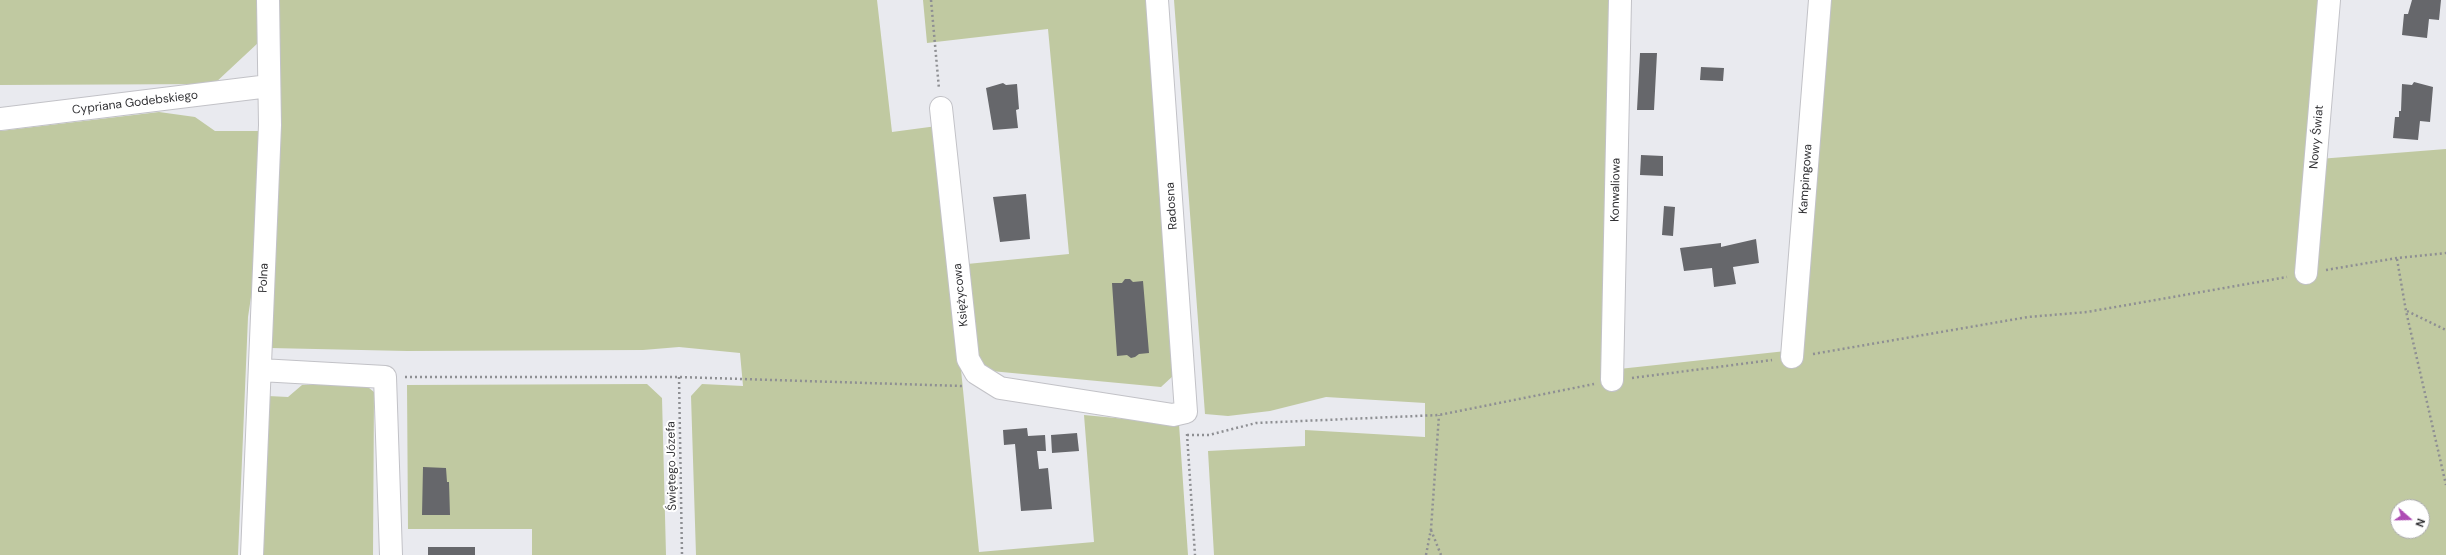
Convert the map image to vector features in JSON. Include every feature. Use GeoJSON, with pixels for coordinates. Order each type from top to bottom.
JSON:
{"type":"FeatureCollection","features":[{"type":"Feature","properties":{"kind":"street","name":"Polna"},"geometry":{"type":"LineString","coordinates":[[252,555],[270,125],[268,0]]}},
{"type":"Feature","properties":{"kind":"street","name":"Radosna"},"geometry":{"type":"LineString","coordinates":[[1157,0],[1186,412]]}},
{"type":"Feature","properties":{"kind":"street","name":"Konwaliowa"},"geometry":{"type":"LineString","coordinates":[[1612,380],[1620,0]]}},
{"type":"Feature","properties":{"kind":"street","name":"Kampingowa"},"geometry":{"type":"LineString","coordinates":[[1792,357],[1820,0]]}},
{"type":"Feature","properties":{"kind":"street","name":"Nowy Świat"},"geometry":{"type":"LineString","coordinates":[[2306,273],[2328,0]]}},
{"type":"Feature","properties":{"kind":"street","name":"Cypriana Godebskiego"},"geometry":{"type":"LineString","coordinates":[[0,119],[269,86]]}},
{"type":"Feature","properties":{"kind":"street","name":"Księżycowa"},"geometry":{"type":"LineString","coordinates":[[941,108],[968,358],[976,373],[1000,388],[1173,415],[1186,412]]}},
{"type":"Feature","properties":{"kind":"street"},"geometry":{"type":"LineString","coordinates":[[260,370],[385,377],[391,555]]}},
{"type":"Feature","properties":{"kind":"path"},"geometry":{"type":"LineString","coordinates":[[930,0],[941,108]]}},
{"type":"Feature","properties":{"kind":"path"},"geometry":{"type":"LineString","coordinates":[[1187,435],[1209,435],[1256,423],[1439,415],[1612,380],[1792,357],[2028,317],[2086,312],[2397,258],[2446,253]]}},
{"type":"Feature","properties":{"kind":"path"},"geometry":{"type":"LineString","coordinates":[[2397,258],[2406,311],[2446,485]]}},
{"type":"Feature","properties":{"kind":"path"},"geometry":{"type":"LineString","coordinates":[[2406,311],[2446,330]]}},
{"type":"Feature","properties":{"kind":"path"},"geometry":{"type":"LineString","coordinates":[[385,377],[679,377],[970,387]]}},
{"type":"Feature","properties":{"kind":"path","name":"Świętego Józefa"},"geometry":{"type":"LineString","coordinates":[[679,377],[682,555]]}},
{"type":"Feature","properties":{"kind":"path"},"geometry":{"type":"LineString","coordinates":[[1186,412],[1195,555]]}},
{"type":"Feature","properties":{"kind":"path"},"geometry":{"type":"LineString","coordinates":[[1426,555],[1431,529],[1439,415]]}},
{"type":"Feature","properties":{"kind":"path"},"geometry":{"type":"LineString","coordinates":[[1431,529],[1442,555]]}},
{"type":"Feature","properties":{"kind":"green space"},"geometry":{"type":"Polygon","coordinates":[[[0,0],[259,0],[259,42],[214,84],[0,85],[0,0]]]}},
{"type":"Feature","properties":{"kind":"green space"},"geometry":{"type":"Polygon","coordinates":[[[280,0],[877,0],[892,132],[937,126],[979,552],[1094,542],[1084,415],[1179,424],[1188,555],[696,555],[691,396],[702,384],[743,386],[740,353],[679,347],[643,350],[407,351],[270,348],[280,118],[280,0]]]}},
{"type":"Feature","properties":{"kind":"green space"},"geometry":{"type":"Polygon","coordinates":[[[923,0],[1147,0],[1174,375],[1161,387],[991,371],[977,359],[967,264],[1069,254],[1048,29],[927,43],[923,0]]]}},
{"type":"Feature","properties":{"kind":"green space"},"geometry":{"type":"Polygon","coordinates":[[[1174,0],[1616,0],[1619,369],[1786,351],[1826,0],[2323,0],[2319,159],[2446,149],[2446,555],[1214,555],[1208,451],[1305,446],[1305,430],[1425,437],[1425,403],[1326,397],[1270,411],[1228,416],[1205,414],[1174,0]]]}},
{"type":"Feature","properties":{"kind":"green space"},"geometry":{"type":"Polygon","coordinates":[[[159,112],[195,117],[215,131],[261,131],[258,251],[248,317],[238,555],[0,555],[0,131],[159,112]]]}},
{"type":"Feature","properties":{"kind":"green space"},"geometry":{"type":"Polygon","coordinates":[[[363,383],[374,392],[373,555],[261,555],[268,396],[288,397],[302,385],[363,383]]]}},
{"type":"Feature","properties":{"kind":"green space"},"geometry":{"type":"Polygon","coordinates":[[[647,384],[662,398],[666,555],[532,555],[532,529],[408,529],[407,385],[647,384]]]}},
{"type":"Feature","properties":{"kind":"building"},"geometry":{"type":"Polygon","coordinates":[[[2412,0],[2441,0],[2439,20],[2429,19],[2427,38],[2402,35],[2404,14],[2408,14],[2412,0]]]}},
{"type":"Feature","properties":{"kind":"building"},"geometry":{"type":"Polygon","coordinates":[[[1640,53],[1657,53],[1654,110],[1637,110],[1640,53]]]}},
{"type":"Feature","properties":{"kind":"building"},"geometry":{"type":"Polygon","coordinates":[[[1701,67],[1724,68],[1723,81],[1700,80],[1701,67]]]}},
{"type":"Feature","properties":{"kind":"building"},"geometry":{"type":"Polygon","coordinates":[[[2414,82],[2433,87],[2430,122],[2420,121],[2418,140],[2393,138],[2395,117],[2399,117],[2399,111],[2401,111],[2402,84],[2412,85],[2414,82]]]}},
{"type":"Feature","properties":{"kind":"building"},"geometry":{"type":"Polygon","coordinates":[[[1003,83],[1006,85],[1017,84],[1019,109],[1016,110],[1018,128],[993,130],[986,88],[1003,83]]]}},
{"type":"Feature","properties":{"kind":"building"},"geometry":{"type":"Polygon","coordinates":[[[1641,155],[1663,156],[1663,176],[1640,175],[1641,155]]]}},
{"type":"Feature","properties":{"kind":"building"},"geometry":{"type":"Polygon","coordinates":[[[1026,194],[1030,239],[1000,242],[993,197],[1026,194]]]}},
{"type":"Feature","properties":{"kind":"building"},"geometry":{"type":"Polygon","coordinates":[[[1664,206],[1675,207],[1673,236],[1662,235],[1664,206]]]}},
{"type":"Feature","properties":{"kind":"building"},"geometry":{"type":"Polygon","coordinates":[[[1756,239],[1759,263],[1733,267],[1736,284],[1714,287],[1712,268],[1684,271],[1680,248],[1721,243],[1721,247],[1756,239]]]}},
{"type":"Feature","properties":{"kind":"building"},"geometry":{"type":"Polygon","coordinates":[[[1125,279],[1130,279],[1133,282],[1143,281],[1149,353],[1139,354],[1131,358],[1127,355],[1117,356],[1112,283],[1122,283],[1125,279]]]}},
{"type":"Feature","properties":{"kind":"building"},"geometry":{"type":"Polygon","coordinates":[[[1027,428],[1028,436],[1045,435],[1046,451],[1037,451],[1039,469],[1048,468],[1052,509],[1021,511],[1015,444],[1004,445],[1003,430],[1027,428]]]}},
{"type":"Feature","properties":{"kind":"building"},"geometry":{"type":"Polygon","coordinates":[[[1077,433],[1079,451],[1052,453],[1051,435],[1077,433]]]}},
{"type":"Feature","properties":{"kind":"building"},"geometry":{"type":"Polygon","coordinates":[[[423,467],[446,468],[447,482],[449,482],[450,515],[422,515],[423,467]]]}},
{"type":"Feature","properties":{"kind":"building"},"geometry":{"type":"Polygon","coordinates":[[[428,547],[475,547],[475,555],[428,555],[428,547]]]}}]}
